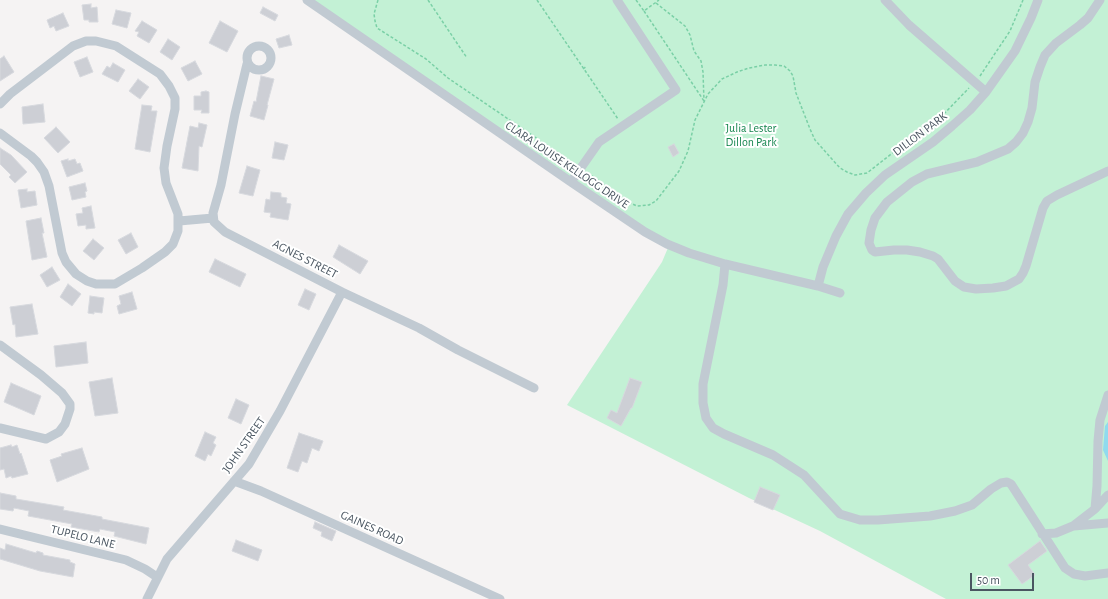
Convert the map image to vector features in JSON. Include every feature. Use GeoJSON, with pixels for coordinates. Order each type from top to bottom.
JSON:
{"type":"FeatureCollection","features":[{"type":"Feature","properties":{"kind":"street","name":"CLARA LOUISE KELLOGG DRIVE"},"geometry":{"type":"LineString","coordinates":[[307,0],[570,182],[645,232],[667,244],[689,253],[725,264],[840,292]]}},
{"type":"Feature","properties":{"kind":"street"},"geometry":{"type":"LineString","coordinates":[[570,182],[599,142],[676,90],[616,0]]}},
{"type":"Feature","properties":{"kind":"street"},"geometry":{"type":"LineString","coordinates":[[885,0],[909,25],[986,92]]}},
{"type":"Feature","properties":{"kind":"street","name":"DILLON PARK"},"geometry":{"type":"LineString","coordinates":[[818,286],[823,267],[836,236],[848,214],[866,193],[885,175],[933,142],[970,110],[986,92],[1015,51],[1038,0]]}},
{"type":"Feature","properties":{"kind":"street"},"geometry":{"type":"LineString","coordinates":[[1100,0],[1088,18],[1080,26],[1056,43],[1045,55],[1035,82],[1032,108],[1028,122],[1023,133],[1016,142],[1008,149],[977,162],[927,174],[912,182],[888,202],[876,218],[871,230],[870,243],[872,250],[875,252],[907,250],[932,256],[938,259],[955,281],[964,288],[976,289],[1006,286],[1019,279],[1023,273],[1043,208],[1047,201],[1108,171]]}},
{"type":"Feature","properties":{"kind":"street"},"geometry":{"type":"LineString","coordinates":[[0,104],[10,94],[73,46],[86,41],[96,41],[116,46],[160,74],[169,86],[174,98],[175,109],[164,168],[166,183],[176,207],[179,221],[178,231],[173,244],[165,252],[142,268],[115,284],[96,284],[87,281],[76,274],[66,262],[62,253],[52,200],[44,172],[31,156],[0,133]]}},
{"type":"Feature","properties":{"kind":"street"},"geometry":{"type":"LineString","coordinates":[[179,221],[213,218],[247,64]]}},
{"type":"Feature","properties":{"kind":"street","name":"AGNES STREET"},"geometry":{"type":"LineString","coordinates":[[213,218],[214,222],[219,228],[225,232],[342,292],[438,337],[458,350],[534,388]]}},
{"type":"Feature","properties":{"kind":"street"},"geometry":{"type":"LineString","coordinates":[[725,264],[723,285],[703,384],[703,403],[706,418],[713,428],[773,455],[804,475],[840,514],[860,520],[930,516],[955,511],[972,505],[991,489],[1001,483],[1007,482],[1011,484],[1065,568],[1074,574],[1085,576],[1108,573]]}},
{"type":"Feature","properties":{"kind":"street","name":"JOHN STREET"},"geometry":{"type":"LineString","coordinates":[[147,599],[167,559],[180,542],[234,481],[256,452],[280,411],[342,292]]}},
{"type":"Feature","properties":{"kind":"street"},"geometry":{"type":"LineString","coordinates":[[0,345],[41,375],[62,393],[70,404],[70,409],[65,424],[59,432],[46,439],[0,428]]}},
{"type":"Feature","properties":{"kind":"street"},"geometry":{"type":"LineString","coordinates":[[1095,509],[1100,420],[1108,395]]}},
{"type":"Feature","properties":{"kind":"street","name":"GAINES ROAD"},"geometry":{"type":"LineString","coordinates":[[234,481],[261,491],[500,599]]}},
{"type":"Feature","properties":{"kind":"street"},"geometry":{"type":"LineString","coordinates":[[1042,534],[1056,533],[1072,526],[1095,509],[1108,495]]}},
{"type":"Feature","properties":{"kind":"street"},"geometry":{"type":"LineString","coordinates":[[1072,526],[1108,523]]}},
{"type":"Feature","properties":{"kind":"street","name":"TUPELO LANE"},"geometry":{"type":"LineString","coordinates":[[0,529],[126,560],[145,569],[157,577]]}},
{"type":"Feature","properties":{"kind":"path"},"geometry":{"type":"LineString","coordinates":[[378,0],[374,14],[376,28],[426,59],[448,78],[626,201],[637,206],[649,205],[656,201],[679,171],[688,151],[696,120],[704,101],[714,87],[722,79],[737,72],[765,65],[784,66],[790,70],[793,76],[796,93],[815,140],[840,168],[847,172],[859,175],[867,173],[936,121],[964,95],[997,52],[1010,31],[1023,0]]}},
{"type":"Feature","properties":{"kind":"path"},"geometry":{"type":"LineString","coordinates":[[428,0],[467,58]]}},
{"type":"Feature","properties":{"kind":"path"},"geometry":{"type":"LineString","coordinates":[[537,0],[618,119]]}},
{"type":"Feature","properties":{"kind":"path"},"geometry":{"type":"LineString","coordinates":[[636,0],[704,101]]}},
{"type":"Feature","properties":{"kind":"path"},"geometry":{"type":"LineString","coordinates":[[644,11],[659,0]]}},
{"type":"Feature","properties":{"kind":"path"},"geometry":{"type":"LineString","coordinates":[[656,3],[685,26],[690,35],[694,51],[701,61],[704,101]]}},
{"type":"Feature","properties":{"kind":"path"},"geometry":{"type":"LineString","coordinates":[[559,33],[563,31]]}},
{"type":"Feature","properties":{"kind":"path"},"geometry":{"type":"LineString","coordinates":[[583,69],[587,66]]}},
{"type":"Feature","properties":{"kind":"green space","name":"Julia Lester Dillon Park"},"geometry":{"type":"Polygon","coordinates":[[[313,0],[1108,0],[1108,599],[946,599],[820,531],[749,498],[567,405],[662,262],[670,243],[644,228],[313,0]]]}},
{"type":"Feature","properties":{"kind":"water"},"geometry":{"type":"Polygon","coordinates":[[[1108,422],[1108,461],[1103,450],[1105,426],[1108,422]]]}},
{"type":"Feature","properties":{"kind":"building"},"geometry":{"type":"Polygon","coordinates":[[[91,4],[91,8],[97,7],[98,22],[89,22],[89,20],[84,20],[82,5],[91,4]]]}},
{"type":"Feature","properties":{"kind":"building"},"geometry":{"type":"Polygon","coordinates":[[[263,7],[278,15],[275,21],[260,13],[263,7]]]}},
{"type":"Feature","properties":{"kind":"building"},"geometry":{"type":"Polygon","coordinates":[[[116,10],[131,13],[127,28],[112,24],[116,10]]]}},
{"type":"Feature","properties":{"kind":"building"},"geometry":{"type":"Polygon","coordinates":[[[63,13],[69,26],[56,31],[54,26],[50,28],[47,20],[63,13]]]}},
{"type":"Feature","properties":{"kind":"building"},"geometry":{"type":"Polygon","coordinates":[[[142,21],[157,30],[149,43],[137,36],[139,32],[135,31],[142,21]]]}},
{"type":"Feature","properties":{"kind":"building"},"geometry":{"type":"Polygon","coordinates":[[[220,21],[238,31],[227,52],[209,43],[220,21]]]}},
{"type":"Feature","properties":{"kind":"building"},"geometry":{"type":"Polygon","coordinates":[[[289,35],[292,45],[279,48],[276,39],[289,35]]]}},
{"type":"Feature","properties":{"kind":"building"},"geometry":{"type":"Polygon","coordinates":[[[168,39],[180,47],[172,60],[160,52],[168,39]]]}},
{"type":"Feature","properties":{"kind":"building"},"geometry":{"type":"Polygon","coordinates":[[[4,56],[14,72],[0,81],[0,59],[4,56]]]}},
{"type":"Feature","properties":{"kind":"building"},"geometry":{"type":"Polygon","coordinates":[[[87,57],[93,72],[80,77],[74,62],[87,57]]]}},
{"type":"Feature","properties":{"kind":"building"},"geometry":{"type":"Polygon","coordinates":[[[195,61],[202,74],[188,81],[181,68],[195,61]]]}},
{"type":"Feature","properties":{"kind":"building"},"geometry":{"type":"Polygon","coordinates":[[[113,63],[125,70],[118,82],[102,74],[107,66],[110,68],[113,63]]]}},
{"type":"Feature","properties":{"kind":"building"},"geometry":{"type":"Polygon","coordinates":[[[261,76],[274,79],[264,120],[250,116],[254,101],[256,102],[261,76]]]}},
{"type":"Feature","properties":{"kind":"building"},"geometry":{"type":"Polygon","coordinates":[[[138,79],[149,87],[140,99],[129,91],[138,79]]]}},
{"type":"Feature","properties":{"kind":"building"},"geometry":{"type":"Polygon","coordinates":[[[201,92],[209,92],[209,113],[201,113],[202,110],[194,110],[194,96],[201,96],[201,92]]]}},
{"type":"Feature","properties":{"kind":"building"},"geometry":{"type":"Polygon","coordinates":[[[43,104],[45,122],[23,124],[22,107],[43,104]]]}},
{"type":"Feature","properties":{"kind":"building"},"geometry":{"type":"Polygon","coordinates":[[[142,105],[152,106],[151,111],[157,111],[150,152],[135,149],[142,105]]]}},
{"type":"Feature","properties":{"kind":"building"},"geometry":{"type":"Polygon","coordinates":[[[199,123],[207,125],[202,147],[199,146],[198,171],[182,168],[190,126],[198,128],[199,123]]]}},
{"type":"Feature","properties":{"kind":"building"},"geometry":{"type":"Polygon","coordinates":[[[56,127],[70,142],[58,153],[44,138],[56,127]]]}},
{"type":"Feature","properties":{"kind":"building"},"geometry":{"type":"Polygon","coordinates":[[[275,142],[288,145],[284,160],[272,158],[275,142]]]}},
{"type":"Feature","properties":{"kind":"building"},"geometry":{"type":"Polygon","coordinates":[[[674,144],[679,153],[673,157],[668,147],[674,144]]]}},
{"type":"Feature","properties":{"kind":"building"},"geometry":{"type":"Polygon","coordinates":[[[0,148],[11,155],[27,172],[15,183],[9,177],[11,175],[0,164],[0,148]]]}},
{"type":"Feature","properties":{"kind":"building"},"geometry":{"type":"Polygon","coordinates":[[[68,159],[68,161],[75,159],[77,164],[80,163],[83,171],[67,177],[61,161],[68,159]]]}},
{"type":"Feature","properties":{"kind":"building"},"geometry":{"type":"Polygon","coordinates":[[[247,166],[260,170],[253,196],[239,193],[247,166]]]}},
{"type":"Feature","properties":{"kind":"building"},"geometry":{"type":"Polygon","coordinates":[[[85,183],[87,191],[85,192],[86,197],[72,200],[69,187],[85,183]]]}},
{"type":"Feature","properties":{"kind":"building"},"geometry":{"type":"Polygon","coordinates":[[[27,189],[27,192],[35,191],[37,205],[21,208],[18,190],[27,189]]]}},
{"type":"Feature","properties":{"kind":"building"},"geometry":{"type":"Polygon","coordinates":[[[271,192],[281,193],[281,197],[287,198],[286,203],[291,204],[288,220],[270,217],[271,213],[264,212],[266,199],[270,200],[271,192]]]}},
{"type":"Feature","properties":{"kind":"building"},"geometry":{"type":"Polygon","coordinates":[[[91,206],[95,228],[86,229],[86,225],[78,226],[76,214],[83,213],[82,208],[91,206]]]}},
{"type":"Feature","properties":{"kind":"building"},"geometry":{"type":"Polygon","coordinates":[[[41,218],[44,233],[42,233],[47,257],[32,260],[26,221],[41,218]]]}},
{"type":"Feature","properties":{"kind":"building"},"geometry":{"type":"Polygon","coordinates":[[[131,233],[138,247],[126,254],[118,240],[131,233]]]}},
{"type":"Feature","properties":{"kind":"building"},"geometry":{"type":"Polygon","coordinates":[[[93,239],[104,248],[94,260],[83,251],[93,239]]]}},
{"type":"Feature","properties":{"kind":"building"},"geometry":{"type":"Polygon","coordinates":[[[339,245],[368,261],[360,274],[333,257],[339,245]]]}},
{"type":"Feature","properties":{"kind":"building"},"geometry":{"type":"Polygon","coordinates":[[[215,259],[246,274],[240,287],[209,272],[215,259]]]}},
{"type":"Feature","properties":{"kind":"building"},"geometry":{"type":"Polygon","coordinates":[[[52,267],[60,280],[47,287],[40,275],[52,267]]]}},
{"type":"Feature","properties":{"kind":"building"},"geometry":{"type":"Polygon","coordinates":[[[68,284],[81,294],[72,306],[60,297],[68,284]]]}},
{"type":"Feature","properties":{"kind":"building"},"geometry":{"type":"Polygon","coordinates":[[[305,289],[316,294],[309,310],[298,305],[305,289]]]}},
{"type":"Feature","properties":{"kind":"building"},"geometry":{"type":"Polygon","coordinates":[[[132,292],[137,309],[119,314],[117,306],[121,304],[119,296],[132,292]]]}},
{"type":"Feature","properties":{"kind":"building"},"geometry":{"type":"Polygon","coordinates":[[[90,296],[104,298],[102,313],[88,313],[90,296]]]}},
{"type":"Feature","properties":{"kind":"building"},"geometry":{"type":"Polygon","coordinates":[[[32,304],[38,334],[16,337],[15,324],[13,325],[10,307],[32,304]]]}},
{"type":"Feature","properties":{"kind":"building"},"geometry":{"type":"Polygon","coordinates":[[[86,342],[88,363],[56,367],[54,346],[86,342]]]}},
{"type":"Feature","properties":{"kind":"building"},"geometry":{"type":"Polygon","coordinates":[[[112,378],[118,413],[95,416],[89,382],[112,378]]]}},
{"type":"Feature","properties":{"kind":"building"},"geometry":{"type":"Polygon","coordinates":[[[630,378],[642,382],[632,408],[621,426],[607,418],[611,410],[617,413],[630,378]]]}},
{"type":"Feature","properties":{"kind":"building"},"geometry":{"type":"Polygon","coordinates":[[[11,383],[41,396],[34,415],[4,402],[11,383]]]}},
{"type":"Feature","properties":{"kind":"building"},"geometry":{"type":"Polygon","coordinates":[[[236,399],[249,405],[241,424],[228,418],[236,399]]]}},
{"type":"Feature","properties":{"kind":"building"},"geometry":{"type":"Polygon","coordinates":[[[205,432],[216,437],[213,443],[216,445],[211,456],[208,454],[205,461],[195,456],[205,432]]]}},
{"type":"Feature","properties":{"kind":"building"},"geometry":{"type":"Polygon","coordinates":[[[299,433],[323,441],[319,451],[312,448],[307,463],[302,461],[298,472],[287,468],[299,433]]]}},
{"type":"Feature","properties":{"kind":"building"},"geometry":{"type":"Polygon","coordinates":[[[11,445],[12,447],[17,445],[28,474],[6,478],[4,469],[0,470],[0,448],[11,445]]]}},
{"type":"Feature","properties":{"kind":"building"},"geometry":{"type":"Polygon","coordinates":[[[82,448],[89,469],[57,482],[50,460],[62,456],[61,454],[82,448]]]}},
{"type":"Feature","properties":{"kind":"building"},"geometry":{"type":"Polygon","coordinates":[[[760,487],[780,495],[773,510],[754,502],[760,487]]]}},
{"type":"Feature","properties":{"kind":"building"},"geometry":{"type":"Polygon","coordinates":[[[0,493],[16,496],[16,499],[64,507],[63,510],[149,528],[146,544],[114,536],[115,532],[100,529],[99,532],[71,527],[72,524],[28,516],[29,511],[14,508],[13,511],[0,509],[0,493]]]}},
{"type":"Feature","properties":{"kind":"building"},"geometry":{"type":"Polygon","coordinates":[[[315,522],[336,531],[332,541],[321,536],[322,532],[313,528],[315,522]]]}},
{"type":"Feature","properties":{"kind":"building"},"geometry":{"type":"Polygon","coordinates":[[[236,540],[262,550],[258,561],[232,551],[236,540]]]}},
{"type":"Feature","properties":{"kind":"building"},"geometry":{"type":"Polygon","coordinates":[[[1040,541],[1047,551],[1028,565],[1035,575],[1022,584],[1008,565],[1040,541]]]}},
{"type":"Feature","properties":{"kind":"building"},"geometry":{"type":"Polygon","coordinates":[[[6,544],[36,553],[37,551],[43,553],[43,555],[70,560],[70,562],[75,564],[73,577],[40,571],[0,559],[0,548],[5,550],[6,544]]]}}]}
